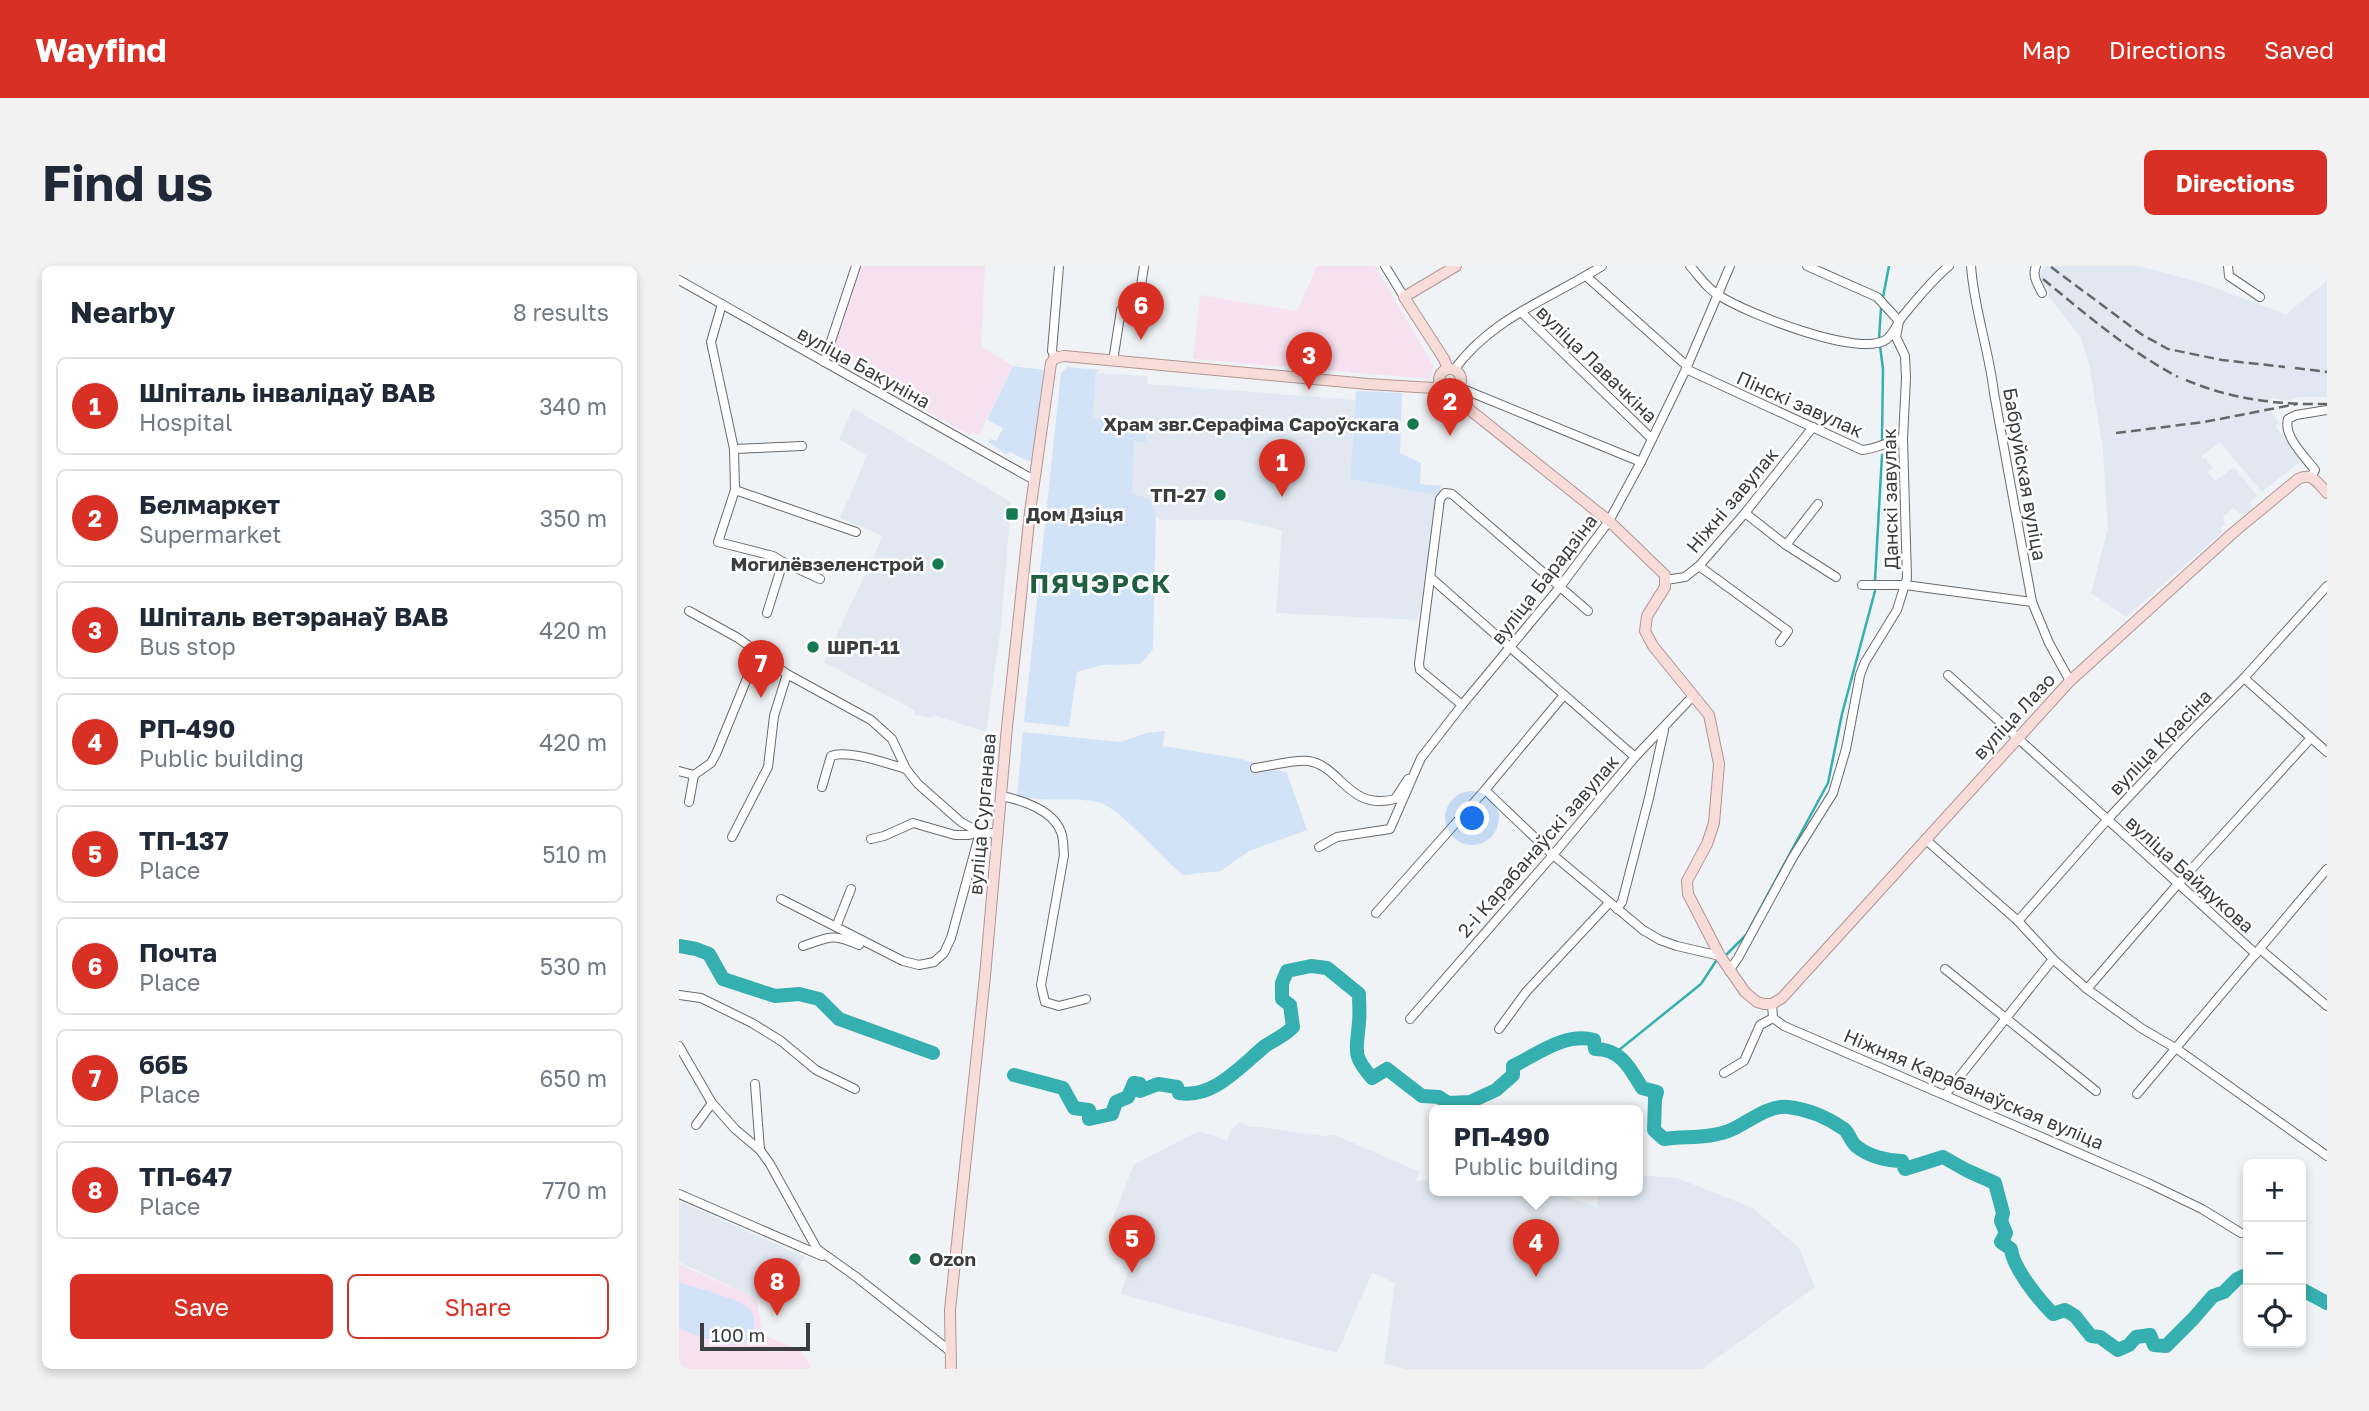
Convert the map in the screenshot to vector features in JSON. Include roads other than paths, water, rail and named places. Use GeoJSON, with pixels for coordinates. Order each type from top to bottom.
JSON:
{"type":"FeatureCollection","features":[{"type":"Feature","properties":{"kind":"main road"},"geometry":{"type":"LineString","coordinates":[[1456,266],[1403,298],[1451,369],[1461,378],[1456,389],[1460,402],[1609,521],[1660,568],[1666,580],[1665,587],[1647,616],[1645,631],[1653,646],[1709,715],[1714,731],[1719,777],[1714,823],[1707,844],[1687,881],[1688,894],[1720,956],[1745,992],[1758,1002],[1772,1004]]}},
{"type":"Feature","properties":{"kind":"main road"},"geometry":{"type":"LineString","coordinates":[[1055,358],[1064,356],[1368,384],[1433,388],[1440,386]]}},
{"type":"Feature","properties":{"kind":"main road","name":"вуліца Сурганава"},"geometry":{"type":"LineString","coordinates":[[951,1369],[950,1310],[985,976],[1000,796],[1034,480],[1049,370],[1055,358]]}},
{"type":"Feature","properties":{"kind":"main road"},"geometry":{"type":"LineString","coordinates":[[1451,369],[1439,375],[1440,386],[1443,390],[1456,389]]}},
{"type":"Feature","properties":{"kind":"main road"},"geometry":{"type":"LineString","coordinates":[[2307,476],[2327,493]]}},
{"type":"Feature","properties":{"kind":"main road","name":"вуліца Лазо"},"geometry":{"type":"LineString","coordinates":[[1772,1004],[1782,998],[1843,933],[2070,681],[2234,531],[2298,479],[2307,476]]}},
{"type":"Feature","properties":{"kind":"street"},"geometry":{"type":"LineString","coordinates":[[824,362],[856,266]]}},
{"type":"Feature","properties":{"kind":"street","name":"вуліца Сурганава"},"geometry":{"type":"LineString","coordinates":[[1055,358],[1052,351],[1059,266]]}},
{"type":"Feature","properties":{"kind":"street"},"geometry":{"type":"LineString","coordinates":[[1113,361],[1121,310],[1140,292],[1144,266]]}},
{"type":"Feature","properties":{"kind":"street"},"geometry":{"type":"LineString","coordinates":[[1385,266],[1403,298]]}},
{"type":"Feature","properties":{"kind":"street"},"geometry":{"type":"LineString","coordinates":[[1451,369],[1496,327],[1602,266]]}},
{"type":"Feature","properties":{"kind":"street"},"geometry":{"type":"LineString","coordinates":[[1690,266],[1717,295],[1751,313],[1791,328],[1856,343],[1875,344],[1885,340],[1921,293],[1949,266]]}},
{"type":"Feature","properties":{"kind":"street","name":"вуліца Барадзіна"},"geometry":{"type":"LineString","coordinates":[[1319,847],[1337,836],[1390,829],[1421,758],[1462,705],[1511,649],[1609,521],[1687,368],[1730,266]]}},
{"type":"Feature","properties":{"kind":"street"},"geometry":{"type":"LineString","coordinates":[[1807,266],[1877,297],[1899,321]]}},
{"type":"Feature","properties":{"kind":"street","name":"Бабруйская вуліца"},"geometry":{"type":"LineString","coordinates":[[1971,266],[1973,292],[1990,360],[2032,602],[2049,643],[2070,681]]}},
{"type":"Feature","properties":{"kind":"street"},"geometry":{"type":"LineString","coordinates":[[2036,266],[2035,281],[2042,292]]}},
{"type":"Feature","properties":{"kind":"street"},"geometry":{"type":"LineString","coordinates":[[2228,266],[2229,276],[2260,298]]}},
{"type":"Feature","properties":{"kind":"street","name":"Пінскі завулак"},"geometry":{"type":"LineString","coordinates":[[1586,276],[1687,368],[1862,450],[1874,449],[1890,441],[1903,439]]}},
{"type":"Feature","properties":{"kind":"street","name":"вуліца Бакуніна"},"geometry":{"type":"LineString","coordinates":[[679,279],[1034,480]]}},
{"type":"Feature","properties":{"kind":"street"},"geometry":{"type":"LineString","coordinates":[[722,304],[711,342],[734,449],[734,490],[717,542],[773,556],[820,579]]}},
{"type":"Feature","properties":{"kind":"street","name":"вуліца Лавачкіна"},"geometry":{"type":"LineString","coordinates":[[1521,312],[1652,439]]}},
{"type":"Feature","properties":{"kind":"street","name":"Данскі завулак"},"geometry":{"type":"LineString","coordinates":[[1729,971],[1793,857],[1833,793],[1846,749],[1860,675],[1897,610],[1907,578],[1903,439],[1906,378],[1905,356],[1896,337],[1899,321]]}},
{"type":"Feature","properties":{"kind":"street"},"geometry":{"type":"LineString","coordinates":[[1456,389],[1641,462]]}},
{"type":"Feature","properties":{"kind":"street"},"geometry":{"type":"LineString","coordinates":[[2307,476],[2315,470],[2289,434],[2286,424],[2288,419],[2296,415],[2327,410]]}},
{"type":"Feature","properties":{"kind":"street","name":"Ніжні завулак"},"geometry":{"type":"LineString","coordinates":[[1666,580],[1685,577],[1699,566],[1813,427]]}},
{"type":"Feature","properties":{"kind":"street"},"geometry":{"type":"LineString","coordinates":[[734,449],[802,446]]}},
{"type":"Feature","properties":{"kind":"street"},"geometry":{"type":"LineString","coordinates":[[734,490],[856,533]]}},
{"type":"Feature","properties":{"kind":"street"},"geometry":{"type":"LineString","coordinates":[[1462,705],[1420,670],[1440,499],[1445,493],[1452,494],[1588,611]]}},
{"type":"Feature","properties":{"kind":"street"},"geometry":{"type":"LineString","coordinates":[[1786,545],[1818,504]]}},
{"type":"Feature","properties":{"kind":"street"},"geometry":{"type":"LineString","coordinates":[[1745,513],[1786,545],[1836,577]]}},
{"type":"Feature","properties":{"kind":"street"},"geometry":{"type":"LineString","coordinates":[[767,613],[783,562]]}},
{"type":"Feature","properties":{"kind":"street"},"geometry":{"type":"LineString","coordinates":[[1699,566],[1788,632],[1780,642]]}},
{"type":"Feature","properties":{"kind":"street"},"geometry":{"type":"LineString","coordinates":[[1430,578],[1635,757]]}},
{"type":"Feature","properties":{"kind":"street"},"geometry":{"type":"LineString","coordinates":[[1862,585],[1905,585],[2032,602]]}},
{"type":"Feature","properties":{"kind":"street","name":"вуліца Красіна"},"geometry":{"type":"LineString","coordinates":[[2018,921],[2108,820],[2244,678],[2327,586]]}},
{"type":"Feature","properties":{"kind":"street"},"geometry":{"type":"LineString","coordinates":[[689,611],[738,638],[787,674],[878,726],[892,739],[906,769],[918,784],[961,822],[980,832],[997,834]]}},
{"type":"Feature","properties":{"kind":"street"},"geometry":{"type":"LineString","coordinates":[[689,802],[694,775],[711,763],[716,754],[757,654]]}},
{"type":"Feature","properties":{"kind":"street"},"geometry":{"type":"LineString","coordinates":[[732,836],[768,766],[774,716],[787,674]]}},
{"type":"Feature","properties":{"kind":"street","name":"вуліца Байдукова"},"geometry":{"type":"LineString","coordinates":[[1948,675],[2177,885],[2327,1006]]}},
{"type":"Feature","properties":{"kind":"street"},"geometry":{"type":"LineString","coordinates":[[2244,678],[2327,752]]}},
{"type":"Feature","properties":{"kind":"street"},"geometry":{"type":"LineString","coordinates":[[1377,913],[1564,695]]}},
{"type":"Feature","properties":{"kind":"street","name":"2-і Карабанаўскі завулак"},"geometry":{"type":"LineString","coordinates":[[1410,1018],[1635,757],[1693,696]]}},
{"type":"Feature","properties":{"kind":"street"},"geometry":{"type":"LineString","coordinates":[[1617,909],[1622,902],[1665,728]]}},
{"type":"Feature","properties":{"kind":"street"},"geometry":{"type":"LineString","coordinates":[[2087,989],[2311,738]]}},
{"type":"Feature","properties":{"kind":"street"},"geometry":{"type":"LineString","coordinates":[[822,787],[831,756],[835,754],[860,757],[906,769]]}},
{"type":"Feature","properties":{"kind":"street"},"geometry":{"type":"LineString","coordinates":[[1255,768],[1312,761],[1330,772],[1347,788],[1363,798],[1377,802],[1395,799],[1414,771]]}},
{"type":"Feature","properties":{"kind":"street"},"geometry":{"type":"LineString","coordinates":[[679,771],[694,775]]}},
{"type":"Feature","properties":{"kind":"street"},"geometry":{"type":"LineString","coordinates":[[1485,790],[1553,855],[1643,930],[1660,940],[1700,953],[1720,956]]}},
{"type":"Feature","properties":{"kind":"street"},"geometry":{"type":"LineString","coordinates":[[1000,796],[1015,799],[1044,813],[1056,822],[1062,834],[1064,855],[1041,985],[1045,1002],[1059,1006],[1086,999]]}},
{"type":"Feature","properties":{"kind":"street"},"geometry":{"type":"LineString","coordinates":[[871,839],[913,823],[955,835],[980,832]]}},
{"type":"Feature","properties":{"kind":"street","name":"вуліца Сурганава"},"geometry":{"type":"LineString","coordinates":[[781,900],[903,961],[919,965],[934,962],[944,953],[960,911],[980,832]]}},
{"type":"Feature","properties":{"kind":"street"},"geometry":{"type":"LineString","coordinates":[[1925,839],[2018,921],[2087,989],[2141,1028],[2177,1049],[2327,1156]]}},
{"type":"Feature","properties":{"kind":"street"},"geometry":{"type":"LineString","coordinates":[[2137,1094],[2327,869]]}},
{"type":"Feature","properties":{"kind":"street"},"geometry":{"type":"LineString","coordinates":[[836,927],[851,889]]}},
{"type":"Feature","properties":{"kind":"street"},"geometry":{"type":"LineString","coordinates":[[1499,1029],[1525,992],[1609,903]]}},
{"type":"Feature","properties":{"kind":"street"},"geometry":{"type":"LineString","coordinates":[[803,946],[831,936],[866,948],[875,948]]}},
{"type":"Feature","properties":{"kind":"street"},"geometry":{"type":"LineString","coordinates":[[1945,1095],[2053,958]]}},
{"type":"Feature","properties":{"kind":"street"},"geometry":{"type":"LineString","coordinates":[[1945,969],[2008,1017],[2096,1091]]}},
{"type":"Feature","properties":{"kind":"street"},"geometry":{"type":"LineString","coordinates":[[679,995],[701,998],[753,1023],[781,1041],[815,1070],[855,1089]]}},
{"type":"Feature","properties":{"kind":"street"},"geometry":{"type":"LineString","coordinates":[[1724,1073],[1744,1061],[1760,1025],[1773,1018],[1772,1004]]}},
{"type":"Feature","properties":{"kind":"street","name":"Ніжняя Карабанаўская вуліца"},"geometry":{"type":"LineString","coordinates":[[1773,1018],[1784,1026],[2148,1183],[2202,1209],[2241,1233]]}},
{"type":"Feature","properties":{"kind":"street"},"geometry":{"type":"LineString","coordinates":[[679,1046],[712,1103],[735,1129],[760,1150],[770,1164],[817,1249],[950,1351]]}},
{"type":"Feature","properties":{"kind":"street"},"geometry":{"type":"LineString","coordinates":[[755,1084],[760,1150]]}},
{"type":"Feature","properties":{"kind":"street"},"geometry":{"type":"LineString","coordinates":[[696,1125],[712,1103]]}},
{"type":"Feature","properties":{"kind":"street"},"geometry":{"type":"LineString","coordinates":[[679,1194],[828,1258]]}},
{"type":"Feature","properties":{"kind":"waterway"},"geometry":{"type":"LineString","coordinates":[[1883,297],[1889,266]]}},
{"type":"Feature","properties":{"kind":"waterway"},"geometry":{"type":"LineString","coordinates":[[1879,339],[1881,308]]}},
{"type":"Feature","properties":{"kind":"waterway"},"geometry":{"type":"LineString","coordinates":[[1880,346],[1883,369],[1882,439]]}},
{"type":"Feature","properties":{"kind":"waterway"},"geometry":{"type":"LineString","coordinates":[[1875,580],[1882,455]]}},
{"type":"Feature","properties":{"kind":"waterway"},"geometry":{"type":"LineString","coordinates":[[1726,955],[1746,935],[1828,783],[1842,714],[1875,591]]}},
{"type":"Feature","properties":{"kind":"waterway"},"geometry":{"type":"LineString","coordinates":[[679,946],[709,954],[723,979],[775,996],[799,994],[819,999],[839,1019],[933,1053]]}},
{"type":"Feature","properties":{"kind":"waterway"},"geometry":{"type":"LineString","coordinates":[[1614,1054],[1701,984],[1716,961]]}},
{"type":"Feature","properties":{"kind":"waterway"},"geometry":{"type":"LineString","coordinates":[[1014,1075],[1063,1088],[1074,1108],[1089,1110],[1089,1119],[1112,1114],[1116,1102],[1128,1097],[1134,1083],[1140,1084],[1140,1091],[1158,1084],[1177,1087],[1179,1093],[1203,1091],[1226,1079],[1265,1046],[1293,1027],[1290,1005],[1282,999],[1282,983],[1287,971],[1311,966],[1327,968],[1359,994],[1357,1052],[1365,1070],[1372,1078],[1387,1069],[1422,1096],[1439,1097],[1448,1103],[1470,1102],[1496,1090],[1513,1075],[1513,1066],[1552,1045],[1584,1038],[1594,1040],[1595,1049],[1618,1056],[1629,1067],[1642,1088],[1657,1092],[1654,1130],[1664,1139],[1717,1134],[1733,1129],[1773,1108],[1788,1107],[1831,1121],[1844,1129],[1861,1150],[1878,1157],[1902,1161],[1905,1169],[1943,1157],[1995,1183],[2003,1213],[2001,1221],[2006,1233],[2001,1242],[2011,1249],[2021,1274],[2047,1308],[2053,1314],[2065,1310],[2075,1316],[2091,1336],[2100,1337],[2118,1350],[2129,1345],[2136,1337],[2150,1335],[2154,1345],[2166,1346],[2213,1296],[2224,1292],[2243,1276]]}},
{"type":"Feature","properties":{"kind":"waterway"},"geometry":{"type":"LineString","coordinates":[[2306,1292],[2327,1303]]}},
{"type":"Feature","properties":{"kind":"railway"},"geometry":{"type":"LineString","coordinates":[[2051,267],[2141,334],[2168,349],[2222,360],[2285,367]]}},
{"type":"Feature","properties":{"kind":"railway"},"geometry":{"type":"LineString","coordinates":[[2043,279],[2124,343],[2178,377]]}},
{"type":"Feature","properties":{"kind":"railway"},"geometry":{"type":"LineString","coordinates":[[2295,368],[2327,372]]}},
{"type":"Feature","properties":{"kind":"railway"},"geometry":{"type":"LineString","coordinates":[[2186,380],[2255,400],[2327,404]]}},
{"type":"Feature","properties":{"kind":"railway"},"geometry":{"type":"LineString","coordinates":[[2116,433],[2204,422],[2297,404]]}},
{"type":"Feature","properties":{"kind":"place","name":"Почта"},"geometry":{"type":"Point","coordinates":[1141,340]}},
{"type":"Feature","properties":{"kind":"place","name":"Шпіталь ветэранаў ВАВ"},"geometry":{"type":"Point","coordinates":[1309,390]}},
{"type":"Feature","properties":{"kind":"place","name":"Храм звг.Серафіма Сароўскага"},"geometry":{"type":"Point","coordinates":[1413,424]}},
{"type":"Feature","properties":{"kind":"place","name":"Белмаркет"},"geometry":{"type":"Point","coordinates":[1450,436]}},
{"type":"Feature","properties":{"kind":"place","name":"ТП-27"},"geometry":{"type":"Point","coordinates":[1220,495]}},
{"type":"Feature","properties":{"kind":"place","name":"Шпіталь інвалідаў ВАВ"},"geometry":{"type":"Point","coordinates":[1282,497]}},
{"type":"Feature","properties":{"kind":"place","name":"Дом Дзіця"},"geometry":{"type":"Point","coordinates":[1012,514]}},
{"type":"Feature","properties":{"kind":"place","name":"Могилёвзеленстрой"},"geometry":{"type":"Point","coordinates":[938,564]}},
{"type":"Feature","properties":{"kind":"place","name":"ШРП-11"},"geometry":{"type":"Point","coordinates":[813,647]}},
{"type":"Feature","properties":{"kind":"place","name":"ббБ"},"geometry":{"type":"Point","coordinates":[761,698]}},
{"type":"Feature","properties":{"kind":"place","name":"Ozon"},"geometry":{"type":"Point","coordinates":[915,1259]}},
{"type":"Feature","properties":{"kind":"place","name":"ТП-137"},"geometry":{"type":"Point","coordinates":[1132,1273]}},
{"type":"Feature","properties":{"kind":"place","name":"РП-490"},"geometry":{"type":"Point","coordinates":[1536,1277]}},
{"type":"Feature","properties":{"kind":"place","name":"ТП-647"},"geometry":{"type":"Point","coordinates":[777,1316]}},
{"type":"Feature","properties":{"kind":"district","name":"ПЯЧЭРСК"},"geometry":{"type":"Point","coordinates":[1101,584]}}]}
